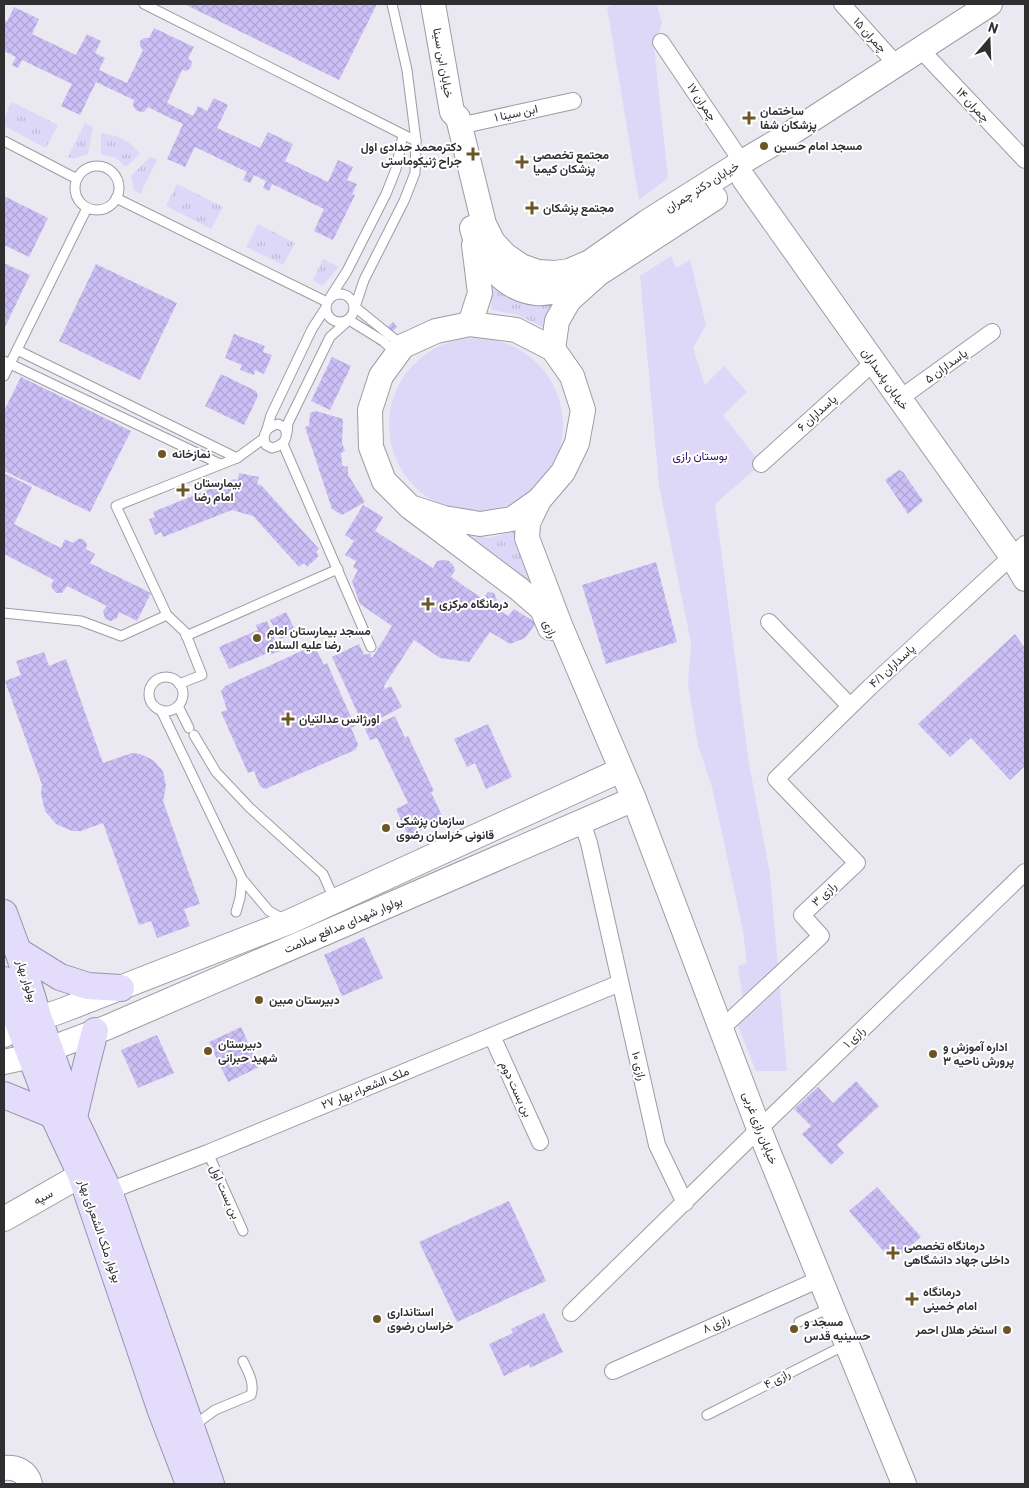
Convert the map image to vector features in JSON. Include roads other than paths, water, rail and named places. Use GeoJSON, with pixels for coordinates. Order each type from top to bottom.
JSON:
{"type":"FeatureCollection","features":[{"type":"Feature","properties":{"kind":"main road","name":"خیابان ابن سینا"},"geometry":{"type":"LineString","coordinates":[[433,4],[456,119],[465,149]]}},
{"type":"Feature","properties":{"kind":"main road","name":"خیابان دکتر چمران"},"geometry":{"type":"LineString","coordinates":[[465,149],[484,224],[494,242],[505,255],[521,266],[538,272],[555,273],[569,271],[590,262],[647,222],[743,171],[788,135],[990,4]]}},
{"type":"Feature","properties":{"kind":"main road"},"geometry":{"type":"LineString","coordinates":[[456,119],[449,120],[473,233],[480,293],[470,324]]}},
{"type":"Feature","properties":{"kind":"main road"},"geometry":{"type":"LineString","coordinates":[[553,349],[557,321],[569,300],[598,274],[743,171]]}},
{"type":"Feature","properties":{"kind":"main road","name":"خیابان پاسداران"},"geometry":{"type":"LineString","coordinates":[[743,171],[899,400],[1018,551],[1025,579]]}},
{"type":"Feature","properties":{"kind":"main road"},"geometry":{"type":"LineString","coordinates":[[473,233],[487,263],[503,279],[519,289],[538,293],[556,291],[598,274]]}},
{"type":"Feature","properties":{"kind":"main road"},"geometry":{"type":"LineString","coordinates":[[400,350],[436,331],[470,324],[516,330],[553,349],[572,376],[583,410],[577,443],[563,472],[539,500],[512,519],[480,524],[444,518],[410,506]]}},
{"type":"Feature","properties":{"kind":"main road","name":"رازی"},"geometry":{"type":"LineString","coordinates":[[400,350],[382,376],[370,410],[371,447],[384,481],[410,506],[519,589],[542,609],[616,773]]}},
{"type":"Feature","properties":{"kind":"main road","name":"رازی"},"geometry":{"type":"LineString","coordinates":[[539,500],[528,523],[527,538],[616,773]]}},
{"type":"Feature","properties":{"kind":"main road","name":"بولوار شهدای مدافع سلامت"},"geometry":{"type":"LineString","coordinates":[[21,1027],[289,922],[616,773]]}},
{"type":"Feature","properties":{"kind":"main road","name":"خیابان رازی غربی"},"geometry":{"type":"LineString","coordinates":[[616,773],[634,798],[759,1129],[904,1484]]}},
{"type":"Feature","properties":{"kind":"main road"},"geometry":{"type":"LineString","coordinates":[[570,794],[575,798],[581,809],[582,822]]}},
{"type":"Feature","properties":{"kind":"main road","name":"بولوار شهدای مدافع سلامت"},"geometry":{"type":"LineString","coordinates":[[4,1062],[41,1052],[102,1029],[634,798]]}},
{"type":"Feature","properties":{"kind":"main road","name":"بولوار بهار"},"geometry":{"type":"LineString","coordinates":[[4,913],[18,951],[21,1027]]}},
{"type":"Feature","properties":{"kind":"main road"},"geometry":{"type":"LineString","coordinates":[[18,951],[60,977],[88,986],[120,988]]}},
{"type":"Feature","properties":{"kind":"main road","name":"بولوار ملک الشعرای بهار"},"geometry":{"type":"LineString","coordinates":[[4,980],[21,1027],[41,1052],[161,1411],[189,1484]]}},
{"type":"Feature","properties":{"kind":"main road"},"geometry":{"type":"LineString","coordinates":[[4,1095],[63,1116],[102,1029],[96,998]]}},
{"type":"Feature","properties":{"kind":"main road","name":"بولوار ملک الشعرای بهار"},"geometry":{"type":"LineString","coordinates":[[63,1116],[109,1191],[211,1484]]}},
{"type":"Feature","properties":{"kind":"main road","name":"سپه"},"geometry":{"type":"LineString","coordinates":[[4,1219],[81,1175]]}},
{"type":"Feature","properties":{"kind":"main road"},"geometry":{"type":"LineString","coordinates":[[4,1468],[16,1468],[24,1473],[29,1479],[30,1484]]}},
{"type":"Feature","properties":{"kind":"street","name":"چمران ۱۵"},"geometry":{"type":"LineString","coordinates":[[842,4],[898,65]]}},
{"type":"Feature","properties":{"kind":"street","name":"چمران ۱۷"},"geometry":{"type":"LineString","coordinates":[[662,42],[743,171]]}},
{"type":"Feature","properties":{"kind":"street","name":"چمران ۱۴"},"geometry":{"type":"LineString","coordinates":[[921,50],[1025,160]]}},
{"type":"Feature","properties":{"kind":"street","name":"ابن سینا ۱"},"geometry":{"type":"LineString","coordinates":[[456,119],[573,101]]}},
{"type":"Feature","properties":{"kind":"street","name":"پاسداران ۵"},"geometry":{"type":"LineString","coordinates":[[899,400],[992,332]]}},
{"type":"Feature","properties":{"kind":"street","name":"پاسداران ۶"},"geometry":{"type":"LineString","coordinates":[[760,464],[873,362]]}},
{"type":"Feature","properties":{"kind":"street","name":"پاسداران ۴/۱"},"geometry":{"type":"LineString","coordinates":[[776,778],[850,706],[1018,551]]}},
{"type":"Feature","properties":{"kind":"street"},"geometry":{"type":"LineString","coordinates":[[769,622],[850,706]]}},
{"type":"Feature","properties":{"kind":"street","name":"رازی ۳"},"geometry":{"type":"LineString","coordinates":[[722,1028],[821,936],[802,915],[857,863],[776,778]]}},
{"type":"Feature","properties":{"kind":"street","name":"رازی ۱۰"},"geometry":{"type":"LineString","coordinates":[[582,822],[589,843],[657,1145],[685,1203]]}},
{"type":"Feature","properties":{"kind":"street","name":"رازی ۱"},"geometry":{"type":"LineString","coordinates":[[759,1129],[1025,872]]}},
{"type":"Feature","properties":{"kind":"street","name":"ملک الشعراء بهار ۲۷"},"geometry":{"type":"LineString","coordinates":[[109,1191],[208,1153],[620,983]]}},
{"type":"Feature","properties":{"kind":"street","name":"بن بست دوم"},"geometry":{"type":"LineString","coordinates":[[492,1036],[540,1142]]}},
{"type":"Feature","properties":{"kind":"street"},"geometry":{"type":"LineString","coordinates":[[571,1313],[759,1129]]}},
{"type":"Feature","properties":{"kind":"street","name":"رازی ۸"},"geometry":{"type":"LineString","coordinates":[[613,1371],[820,1279]]}},
{"type":"Feature","properties":{"kind":"lane"},"geometry":{"type":"LineString","coordinates":[[144,4],[416,140]]}},
{"type":"Feature","properties":{"kind":"lane"},"geometry":{"type":"LineString","coordinates":[[371,647],[283,444],[288,423],[330,337],[353,314],[364,280],[404,201],[415,173],[416,140],[407,70],[392,4]]}},
{"type":"Feature","properties":{"kind":"lane"},"geometry":{"type":"LineString","coordinates":[[180,684],[202,675],[185,634],[165,616],[116,506],[237,458],[263,440],[271,415],[312,329],[347,271],[386,194],[396,169],[403,135]]}},
{"type":"Feature","properties":{"kind":"lane"},"geometry":{"type":"LineString","coordinates":[[4,142],[77,179]]}},
{"type":"Feature","properties":{"kind":"lane"},"geometry":{"type":"LineString","coordinates":[[90,168],[106,169],[113,174],[117,182],[118,193],[116,198],[113,203],[104,209],[92,210],[87,208],[82,205],[76,195],[75,184],[77,179],[85,170],[90,168]]}},
{"type":"Feature","properties":{"kind":"lane"},"geometry":{"type":"LineString","coordinates":[[116,198],[328,302]]}},
{"type":"Feature","properties":{"kind":"lane"},"geometry":{"type":"LineString","coordinates":[[4,376],[7,363],[17,350],[87,208]]}},
{"type":"Feature","properties":{"kind":"lane"},"geometry":{"type":"LineString","coordinates":[[338,293],[346,294],[352,300],[354,307],[400,350],[349,320],[342,322],[334,321],[328,316],[328,302],[338,293]]}},
{"type":"Feature","properties":{"kind":"lane"},"geometry":{"type":"LineString","coordinates":[[17,350],[237,458]]}},
{"type":"Feature","properties":{"kind":"lane"},"geometry":{"type":"LineString","coordinates":[[7,363],[220,464]]}},
{"type":"Feature","properties":{"kind":"lane"},"geometry":{"type":"LineString","coordinates":[[131,422],[138,409]]}},
{"type":"Feature","properties":{"kind":"lane"},"geometry":{"type":"LineString","coordinates":[[267,429],[278,424],[284,427],[287,433]]}},
{"type":"Feature","properties":{"kind":"lane"},"geometry":{"type":"LineString","coordinates":[[263,440],[266,445],[272,448],[283,444]]}},
{"type":"Feature","properties":{"kind":"lane"},"geometry":{"type":"LineString","coordinates":[[185,634],[337,568]]}},
{"type":"Feature","properties":{"kind":"lane"},"geometry":{"type":"LineString","coordinates":[[4,613],[81,621],[121,636],[165,616]]}},
{"type":"Feature","properties":{"kind":"lane"},"geometry":{"type":"LineString","coordinates":[[161,710],[173,709],[178,706],[182,695],[180,684],[175,680],[164,677],[159,678],[152,685],[150,700],[161,710],[242,879],[269,910],[289,922]]}},
{"type":"Feature","properties":{"kind":"lane"},"geometry":{"type":"LineString","coordinates":[[178,706],[191,732],[216,772],[250,808],[323,874],[336,901]]}},
{"type":"Feature","properties":{"kind":"lane"},"geometry":{"type":"LineString","coordinates":[[236,912],[242,879]]}},
{"type":"Feature","properties":{"kind":"lane","name":"بن بست اول"},"geometry":{"type":"LineString","coordinates":[[208,1153],[243,1231]]}},
{"type":"Feature","properties":{"kind":"lane"},"geometry":{"type":"LineString","coordinates":[[799,1322],[832,1307]]}},
{"type":"Feature","properties":{"kind":"lane","name":"رازی ۴"},"geometry":{"type":"LineString","coordinates":[[707,1415],[847,1344]]}},
{"type":"Feature","properties":{"kind":"lane"},"geometry":{"type":"LineString","coordinates":[[191,1428],[215,1410],[251,1395],[253,1390],[251,1380],[243,1361]]}},
{"type":"Feature","properties":{"kind":"place","name":"ساختمان پزشکان شفا"},"geometry":{"type":"Point","coordinates":[749,118]}},
{"type":"Feature","properties":{"kind":"place","name":"مسجد امام حسین"},"geometry":{"type":"Point","coordinates":[764,146]}},
{"type":"Feature","properties":{"kind":"place","name":"دکترمحمد حدادی اول جراح ژنیکوماستی"},"geometry":{"type":"Point","coordinates":[473,154]}},
{"type":"Feature","properties":{"kind":"place","name":"مجتمع تخصصی پزشکان کیمیا"},"geometry":{"type":"Point","coordinates":[522,162]}},
{"type":"Feature","properties":{"kind":"place","name":"مجتمع پزشکان"},"geometry":{"type":"Point","coordinates":[532,208]}},
{"type":"Feature","properties":{"kind":"place","name":"نمازخانه"},"geometry":{"type":"Point","coordinates":[162,454]}},
{"type":"Feature","properties":{"kind":"place","name":"بیمارستان امام رضا"},"geometry":{"type":"Point","coordinates":[183,490]}},
{"type":"Feature","properties":{"kind":"place","name":"درمانگاه مرکزی"},"geometry":{"type":"Point","coordinates":[428,604]}},
{"type":"Feature","properties":{"kind":"place","name":"مسجد بیمارستان امام رضا علیه السلام"},"geometry":{"type":"Point","coordinates":[257,638]}},
{"type":"Feature","properties":{"kind":"place","name":"اورژانس عدالتیان"},"geometry":{"type":"Point","coordinates":[288,719]}},
{"type":"Feature","properties":{"kind":"place","name":"سازمان پزشکی قانونی خراسان رضوی"},"geometry":{"type":"Point","coordinates":[386,828]}},
{"type":"Feature","properties":{"kind":"place","name":"دبیرستان مبین"},"geometry":{"type":"Point","coordinates":[259,1000]}},
{"type":"Feature","properties":{"kind":"place","name":"دبیرستان شهید حبرانی"},"geometry":{"type":"Point","coordinates":[208,1051]}},
{"type":"Feature","properties":{"kind":"place","name":"اداره آموزش و پرورش ناحیه ۳"},"geometry":{"type":"Point","coordinates":[933,1054]}},
{"type":"Feature","properties":{"kind":"place","name":"درمانگاه تخصصی داخلی جهاد دانشگاهی"},"geometry":{"type":"Point","coordinates":[893,1253]}},
{"type":"Feature","properties":{"kind":"place","name":"درمانگاه امام خمینی"},"geometry":{"type":"Point","coordinates":[912,1299]}},
{"type":"Feature","properties":{"kind":"place","name":"استانداری خراسان رضوی"},"geometry":{"type":"Point","coordinates":[377,1319]}},
{"type":"Feature","properties":{"kind":"place","name":"مسجد و حسینیه قدس"},"geometry":{"type":"Point","coordinates":[794,1329]}},
{"type":"Feature","properties":{"kind":"place","name":"استخر هلال احمر"},"geometry":{"type":"Point","coordinates":[1007,1330]}},
{"type":"Feature","properties":{"kind":"park label","name":"بوستان رازی"},"geometry":{"type":"Point","coordinates":[700,456]}}]}
